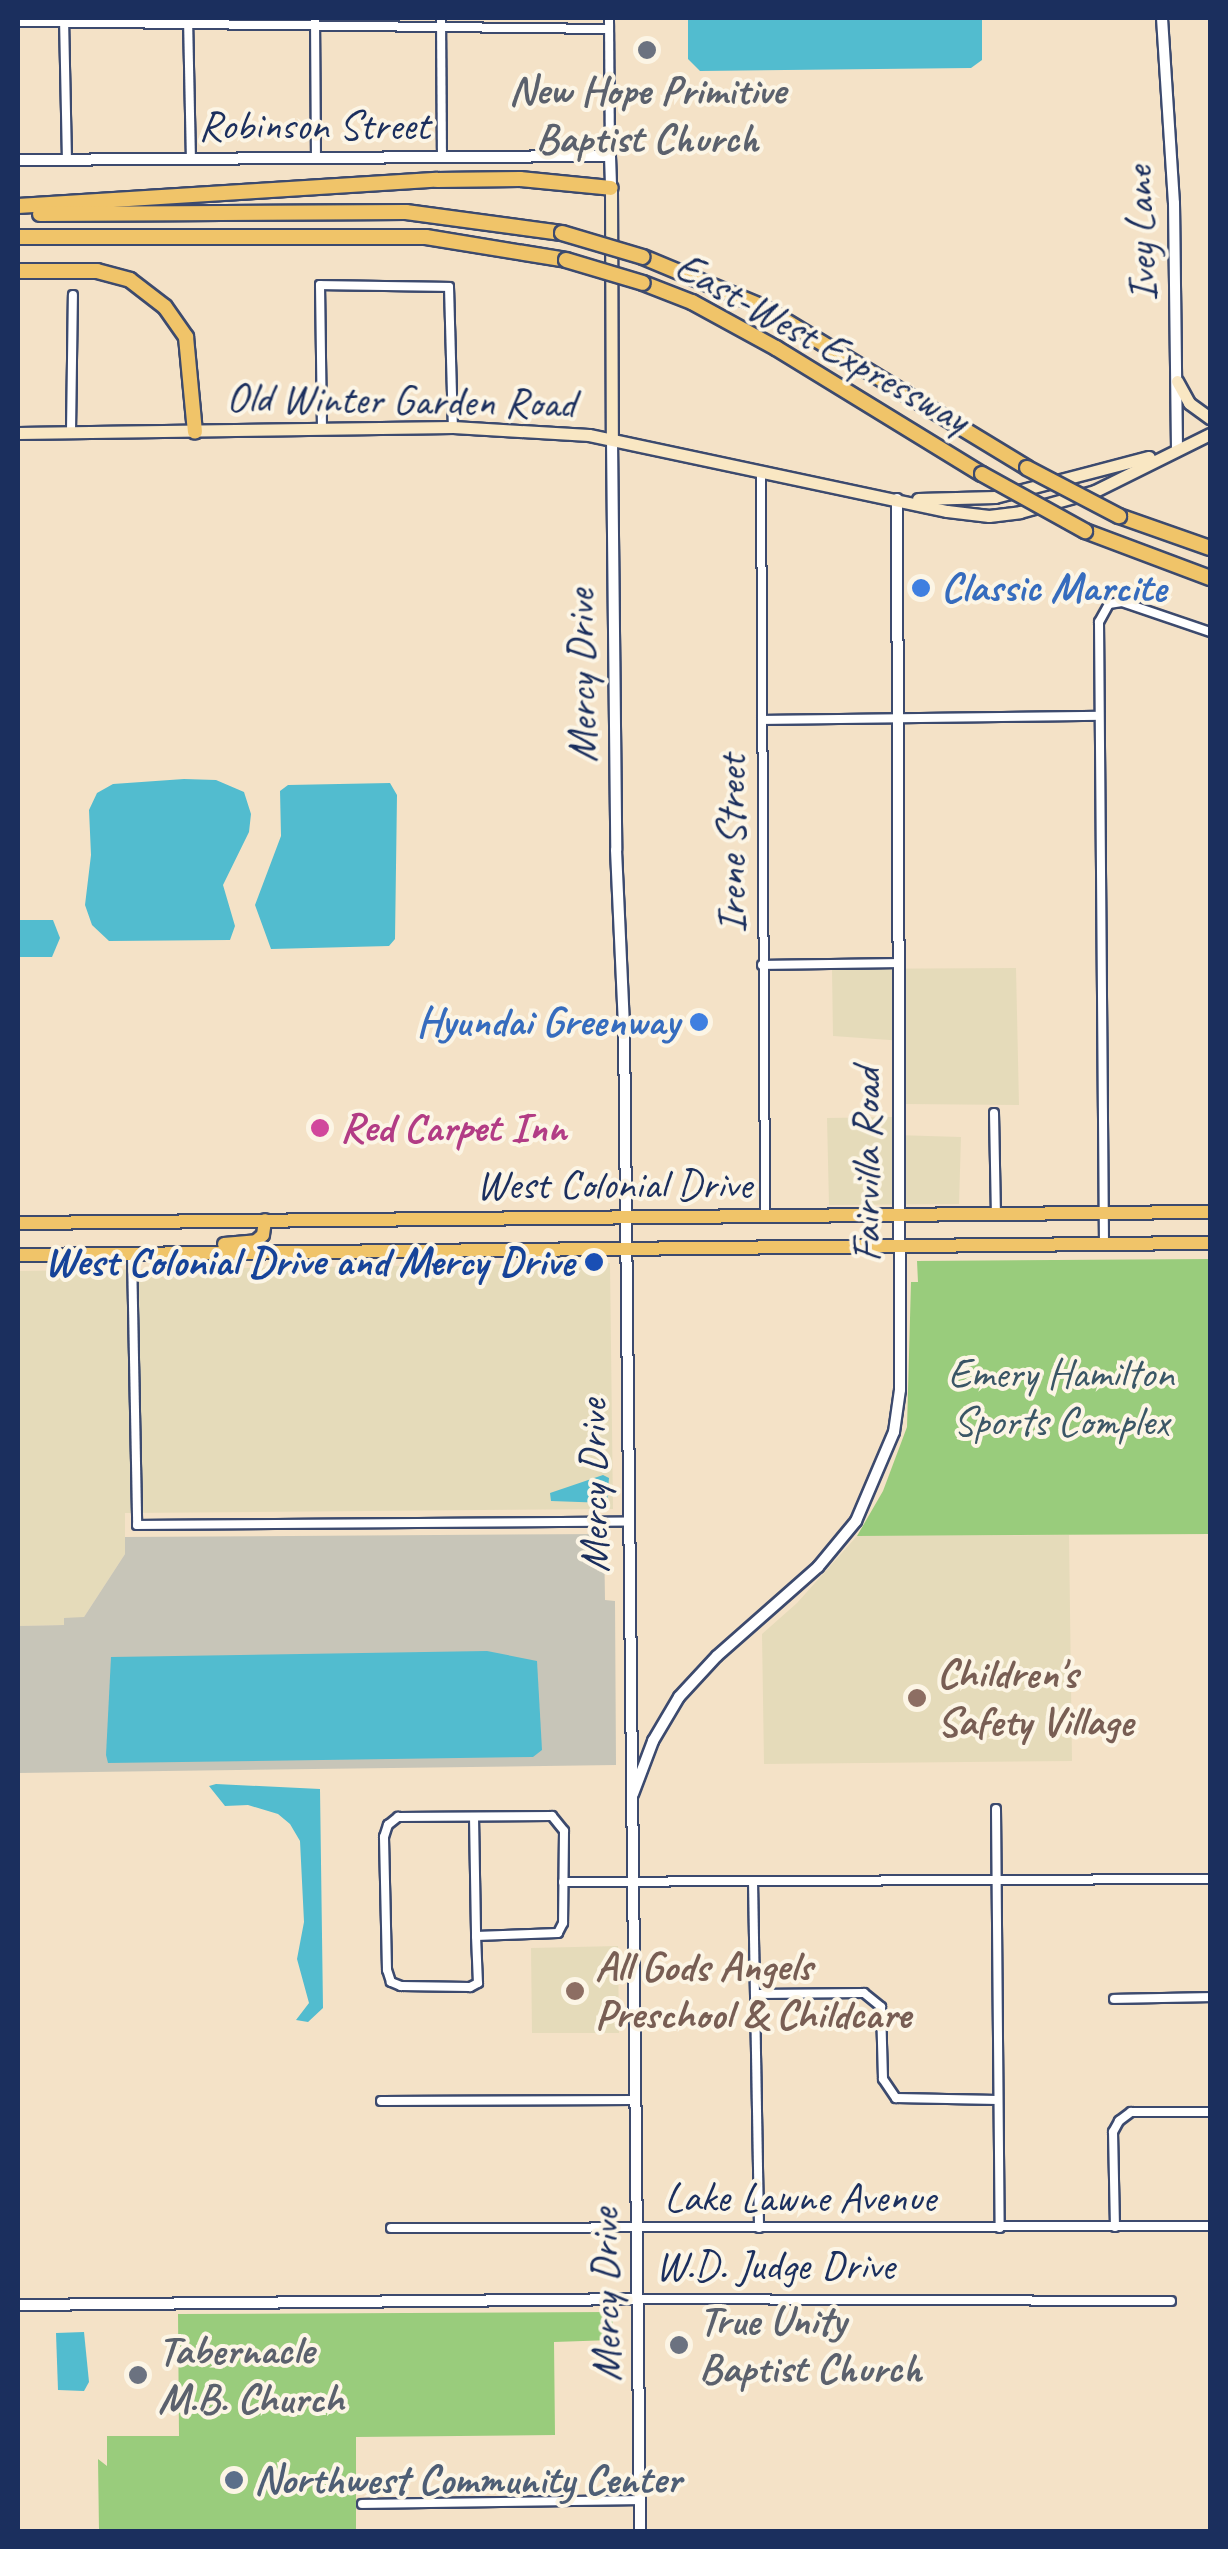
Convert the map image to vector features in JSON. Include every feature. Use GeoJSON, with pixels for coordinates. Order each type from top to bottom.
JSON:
{"type":"FeatureCollection","features":[{"type":"Feature","properties":{"kind":"highway"},"geometry":{"type":"LineString","coordinates":[[18,206],[437,180],[520,180],[612,188]]}},
{"type":"Feature","properties":{"kind":"highway","name":"East-West Expressway"},"geometry":{"type":"LineString","coordinates":[[18,214],[406,212],[562,234],[643,256],[761,306],[1027,468],[1119,516],[1210,548]]}},
{"type":"Feature","properties":{"kind":"highway","name":"East-West Expressway"},"geometry":{"type":"LineString","coordinates":[[18,237],[426,237],[566,260],[692,302],[1085,531],[1210,578]]}},
{"type":"Feature","properties":{"kind":"highway"},"geometry":{"type":"LineString","coordinates":[[18,271],[97,271],[130,280],[165,307],[186,337],[195,432]]}},
{"type":"Feature","properties":{"kind":"highway","name":"West Colonial Drive"},"geometry":{"type":"LineString","coordinates":[[18,1223],[1210,1212]]}},
{"type":"Feature","properties":{"kind":"highway"},"geometry":{"type":"LineString","coordinates":[[159,1253],[172,1245],[256,1241],[263,1235],[265,1220]]}},
{"type":"Feature","properties":{"kind":"highway","name":"West Colonial Drive"},"geometry":{"type":"LineString","coordinates":[[18,1255],[1210,1243]]}},
{"type":"Feature","properties":{"kind":"main road"},"geometry":{"type":"LineString","coordinates":[[612,188],[612,439]]}},
{"type":"Feature","properties":{"kind":"main road"},"geometry":{"type":"LineString","coordinates":[[1177,382],[1189,403],[1210,418]]}},
{"type":"Feature","properties":{"kind":"main road","name":"Old Winter Garden Road"},"geometry":{"type":"LineString","coordinates":[[18,433],[453,427],[612,439],[946,512],[989,516],[1020,512],[1095,491],[1210,434]]}},
{"type":"Feature","properties":{"kind":"main road","name":"Old Winter Garden Road"},"geometry":{"type":"LineString","coordinates":[[896,499],[995,497],[1073,480],[1177,448]]}},
{"type":"Feature","properties":{"kind":"street"},"geometry":{"type":"LineString","coordinates":[[608,18],[612,188]]}},
{"type":"Feature","properties":{"kind":"street","name":"Ivey Lane"},"geometry":{"type":"LineString","coordinates":[[1162,18],[1174,203],[1177,448]]}},
{"type":"Feature","properties":{"kind":"street"},"geometry":{"type":"LineString","coordinates":[[64,21],[67,160]]}},
{"type":"Feature","properties":{"kind":"street"},"geometry":{"type":"LineString","coordinates":[[18,22],[442,22],[608,28]]}},
{"type":"Feature","properties":{"kind":"street"},"geometry":{"type":"LineString","coordinates":[[188,22],[191,159]]}},
{"type":"Feature","properties":{"kind":"street"},"geometry":{"type":"LineString","coordinates":[[315,22],[316,159]]}},
{"type":"Feature","properties":{"kind":"street"},"geometry":{"type":"LineString","coordinates":[[442,22],[442,158]]}},
{"type":"Feature","properties":{"kind":"street","name":"Robinson Street"},"geometry":{"type":"LineString","coordinates":[[18,160],[610,156]]}},
{"type":"Feature","properties":{"kind":"street"},"geometry":{"type":"LineString","coordinates":[[322,428],[320,286],[449,286],[453,427]]}},
{"type":"Feature","properties":{"kind":"street"},"geometry":{"type":"LineString","coordinates":[[71,432],[73,295]]}},
{"type":"Feature","properties":{"kind":"street","name":"Mercy Drive"},"geometry":{"type":"LineString","coordinates":[[612,439],[640,2532]]}},
{"type":"Feature","properties":{"kind":"street","name":"Irene Street"},"geometry":{"type":"LineString","coordinates":[[762,472],[764,1216]]}},
{"type":"Feature","properties":{"kind":"street","name":"Fairvilla Road"},"geometry":{"type":"LineString","coordinates":[[631,1800],[653,1741],[679,1697],[717,1656],[818,1567],[856,1521],[894,1432],[900,1390],[896,499]]}},
{"type":"Feature","properties":{"kind":"street"},"geometry":{"type":"LineString","coordinates":[[1104,1244],[1099,622],[1109,604],[1122,602],[1210,632]]}},
{"type":"Feature","properties":{"kind":"street"},"geometry":{"type":"LineString","coordinates":[[762,720],[1099,716]]}},
{"type":"Feature","properties":{"kind":"street"},"geometry":{"type":"LineString","coordinates":[[762,965],[898,962]]}},
{"type":"Feature","properties":{"kind":"street"},"geometry":{"type":"LineString","coordinates":[[994,1113],[996,1214]]}},
{"type":"Feature","properties":{"kind":"street"},"geometry":{"type":"LineString","coordinates":[[132,1254],[137,1526],[628,1522]]}},
{"type":"Feature","properties":{"kind":"street"},"geometry":{"type":"LineString","coordinates":[[630,1746],[653,1741]]}},
{"type":"Feature","properties":{"kind":"street"},"geometry":{"type":"LineString","coordinates":[[996,1810],[1000,2228]]}},
{"type":"Feature","properties":{"kind":"street"},"geometry":{"type":"LineString","coordinates":[[474,1818],[476,1936],[478,1983],[470,1987],[392,1982],[386,1951],[384,1837],[388,1825],[398,1818],[552,1816],[564,1831],[563,1923],[558,1933],[549,1937],[476,1936]]}},
{"type":"Feature","properties":{"kind":"street"},"geometry":{"type":"LineString","coordinates":[[563,1882],[1210,1879]]}},
{"type":"Feature","properties":{"kind":"street"},"geometry":{"type":"LineString","coordinates":[[753,1881],[759,2228]]}},
{"type":"Feature","properties":{"kind":"street"},"geometry":{"type":"LineString","coordinates":[[756,1994],[864,1993],[882,2007],[883,2079],[896,2098],[998,2100]]}},
{"type":"Feature","properties":{"kind":"street"},"geometry":{"type":"LineString","coordinates":[[1114,1999],[1210,1998]]}},
{"type":"Feature","properties":{"kind":"street"},"geometry":{"type":"LineString","coordinates":[[381,2100],[634,2100]]}},
{"type":"Feature","properties":{"kind":"street"},"geometry":{"type":"LineString","coordinates":[[1115,2227],[1114,2132],[1119,2121],[1131,2112],[1210,2112]]}},
{"type":"Feature","properties":{"kind":"street","name":"Lake Lawne Avenue"},"geometry":{"type":"LineString","coordinates":[[391,2228],[1210,2226]]}},
{"type":"Feature","properties":{"kind":"street","name":"W.D. Judge Drive"},"geometry":{"type":"LineString","coordinates":[[18,2305],[639,2299],[1172,2301]]}},
{"type":"Feature","properties":{"kind":"street"},"geometry":{"type":"LineString","coordinates":[[362,2504],[640,2500]]}},
{"type":"Feature","properties":{"kind":"shaded area"},"geometry":{"type":"Polygon","coordinates":[[[1016,968],[1019,1105],[904,1104],[904,1041],[833,1036],[832,969],[1016,968]]]}},
{"type":"Feature","properties":{"kind":"shaded area"},"geometry":{"type":"Polygon","coordinates":[[[895,1117],[895,1135],[961,1137],[959,1204],[829,1205],[827,1118],[895,1117]]]}},
{"type":"Feature","properties":{"kind":"shaded area"},"geometry":{"type":"Polygon","coordinates":[[[610,1263],[613,1509],[125,1513],[125,1554],[84,1617],[64,1625],[18,1626],[18,1271],[610,1263]]]}},
{"type":"Feature","properties":{"kind":"shaded area"},"geometry":{"type":"Polygon","coordinates":[[[604,1534],[605,1600],[615,1601],[616,1765],[18,1773],[18,1626],[64,1625],[64,1618],[84,1617],[125,1554],[125,1537],[604,1534]]]}},
{"type":"Feature","properties":{"kind":"shaded area","name":"Children's Safety Village"},"geometry":{"type":"Polygon","coordinates":[[[1069,1535],[1072,1761],[764,1764],[762,1634],[797,1603],[857,1536],[1069,1535]]]}},
{"type":"Feature","properties":{"kind":"shaded area","name":"All Gods Angels Preschool & Childcare"},"geometry":{"type":"Polygon","coordinates":[[[618,1946],[619,2033],[532,2033],[531,1948],[618,1946]]]}},
{"type":"Feature","properties":{"kind":"green space","name":"Emery Hamilton Sports Complex"},"geometry":{"type":"Polygon","coordinates":[[[1210,1259],[1210,1534],[857,1536],[883,1491],[907,1427],[911,1282],[918,1282],[917,1261],[1210,1259]]]}},
{"type":"Feature","properties":{"kind":"green space"},"geometry":{"type":"Polygon","coordinates":[[[613,2312],[612,2340],[554,2342],[555,2435],[356,2437],[356,2531],[99,2531],[98,2459],[107,2466],[107,2436],[179,2436],[178,2314],[613,2312]]]}},
{"type":"Feature","properties":{"kind":"water"},"geometry":{"type":"Polygon","coordinates":[[[688,18],[982,18],[982,60],[971,68],[700,71],[688,59],[688,18]]]}},
{"type":"Feature","properties":{"kind":"water"},"geometry":{"type":"Polygon","coordinates":[[[216,780],[244,792],[251,814],[249,832],[223,885],[235,926],[230,940],[109,941],[92,925],[85,905],[91,855],[89,810],[97,793],[113,784],[216,780]]]}},
{"type":"Feature","properties":{"kind":"water"},"geometry":{"type":"Polygon","coordinates":[[[390,783],[397,795],[395,939],[389,946],[271,949],[255,905],[281,836],[280,791],[288,785],[390,783]]]}},
{"type":"Feature","properties":{"kind":"water"},"geometry":{"type":"Polygon","coordinates":[[[18,920],[53,920],[60,938],[52,957],[18,957],[18,920]]]}},
{"type":"Feature","properties":{"kind":"water"},"geometry":{"type":"Polygon","coordinates":[[[603,1475],[609,1478],[607,1503],[551,1501],[550,1493],[603,1475]]]}},
{"type":"Feature","properties":{"kind":"water"},"geometry":{"type":"Polygon","coordinates":[[[487,1651],[537,1661],[542,1750],[533,1757],[108,1763],[111,1657],[487,1651]]]}},
{"type":"Feature","properties":{"kind":"water"},"geometry":{"type":"Polygon","coordinates":[[[209,1786],[320,1789],[323,2008],[308,2022],[296,2020],[309,2003],[297,1959],[304,1922],[300,1841],[278,1814],[248,1805],[225,1806],[209,1786]]]}},
{"type":"Feature","properties":{"kind":"water"},"geometry":{"type":"Polygon","coordinates":[[[84,2332],[89,2382],[84,2391],[58,2390],[56,2333],[84,2332]]]}},
{"type":"Feature","properties":{"kind":"place","name":"New Hope Primitive Baptist Church"},"geometry":{"type":"Point","coordinates":[647,50]}},
{"type":"Feature","properties":{"kind":"place","name":"Classic Marcite"},"geometry":{"type":"Point","coordinates":[921,588]}},
{"type":"Feature","properties":{"kind":"place","name":"Hyundai Greenway"},"geometry":{"type":"Point","coordinates":[699,1022]}},
{"type":"Feature","properties":{"kind":"place","name":"Red Carpet Inn"},"geometry":{"type":"Point","coordinates":[320,1128]}},
{"type":"Feature","properties":{"kind":"place","name":"West Colonial Drive and Mercy Drive"},"geometry":{"type":"Point","coordinates":[594,1262]}},
{"type":"Feature","properties":{"kind":"place","name":"Children's Safety Village"},"geometry":{"type":"Point","coordinates":[917,1698]}},
{"type":"Feature","properties":{"kind":"place","name":"All Gods Angels Preschool & Childcare"},"geometry":{"type":"Point","coordinates":[575,1991]}},
{"type":"Feature","properties":{"kind":"place","name":"True Unity Baptist Church"},"geometry":{"type":"Point","coordinates":[679,2345]}},
{"type":"Feature","properties":{"kind":"place","name":"Tabernacle M.B. Church"},"geometry":{"type":"Point","coordinates":[138,2375]}},
{"type":"Feature","properties":{"kind":"place","name":"Northwest Community Center"},"geometry":{"type":"Point","coordinates":[234,2480]}}]}
